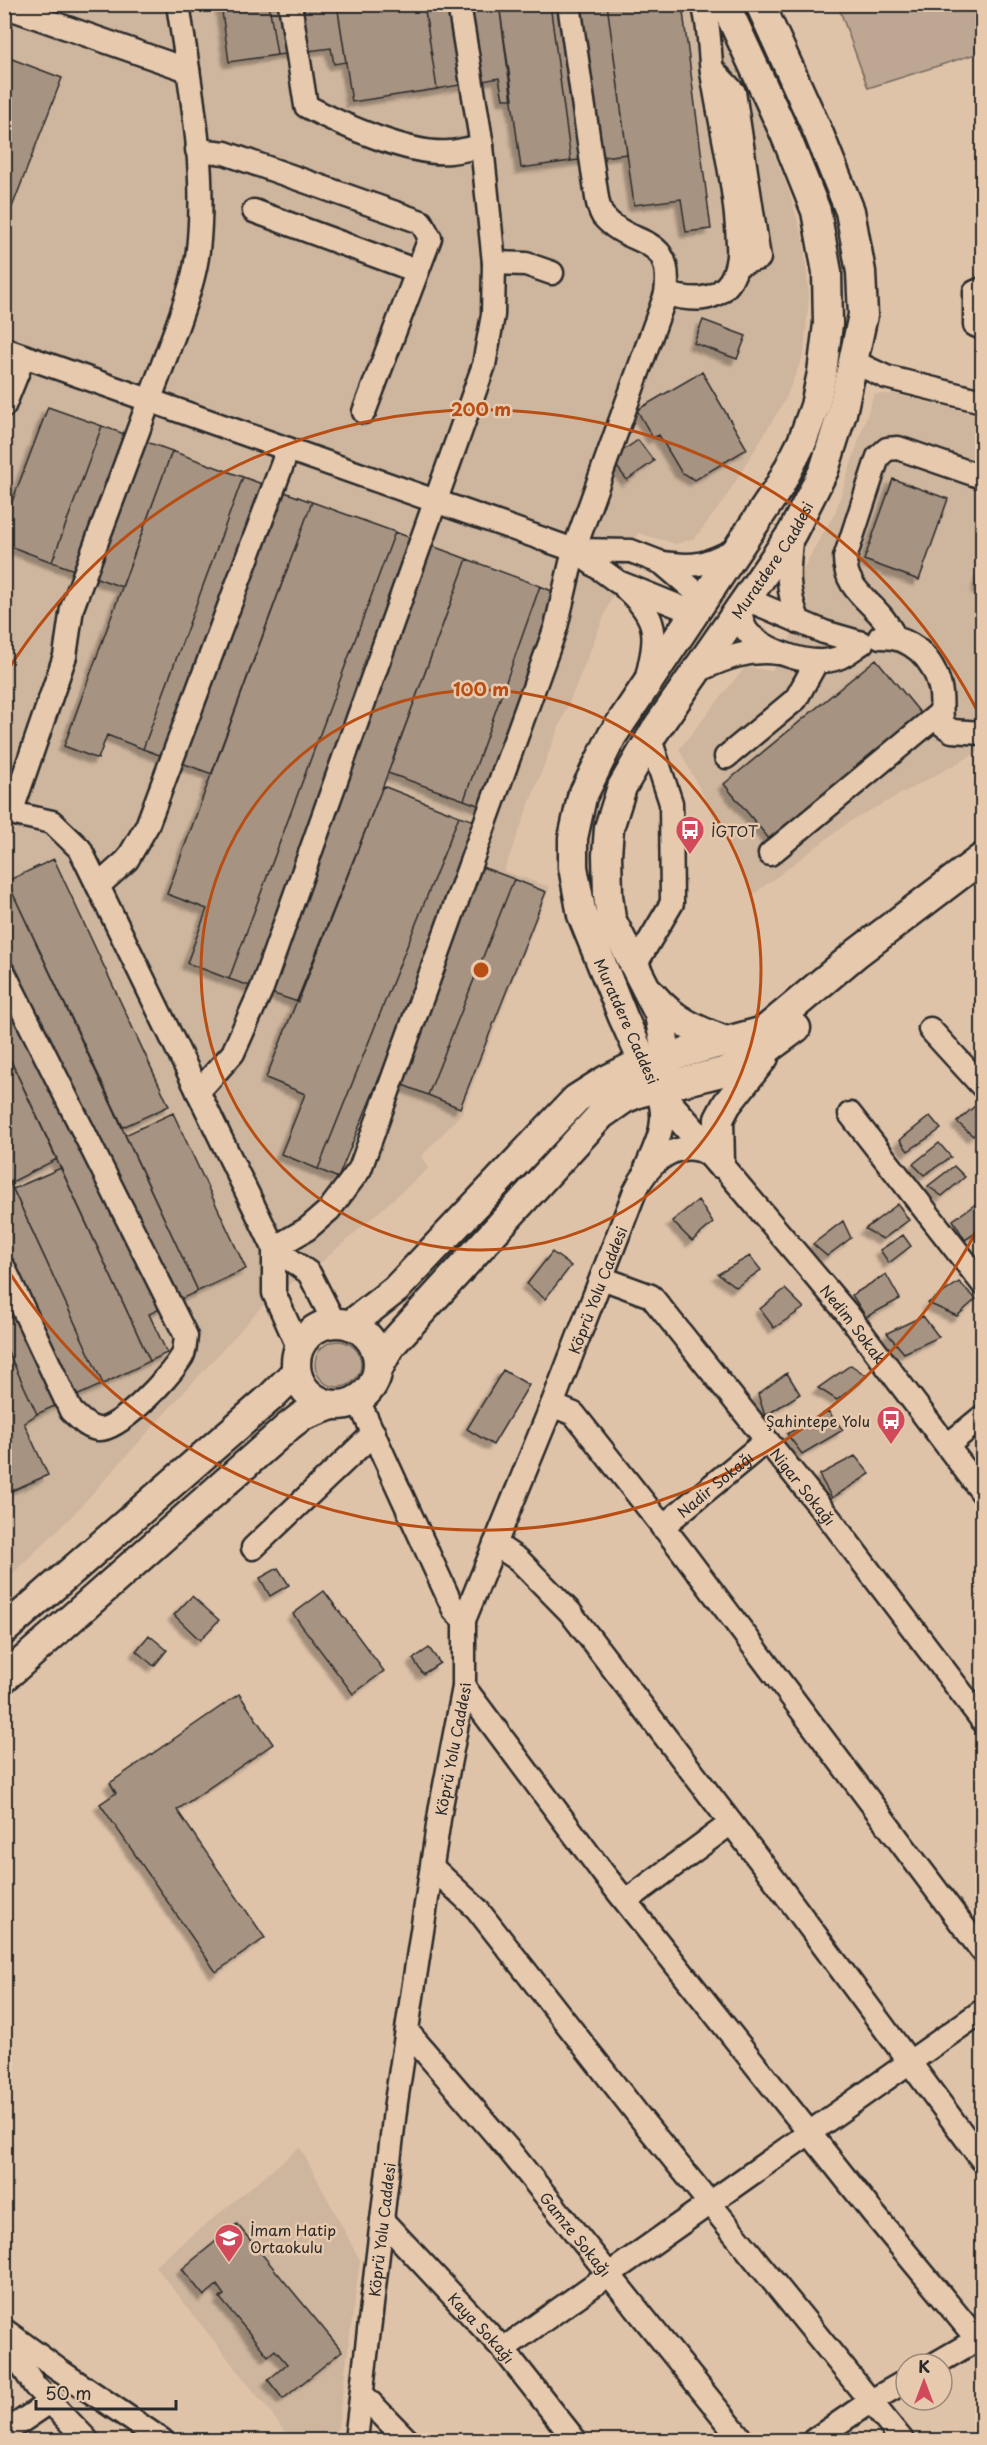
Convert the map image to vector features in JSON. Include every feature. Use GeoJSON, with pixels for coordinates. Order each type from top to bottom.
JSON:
{"type":"FeatureCollection","features":[{"type":"Feature","properties":{"kind":"main road","name":"Muratdere Caddesi"},"geometry":{"type":"LineString","coordinates":[[656,1090],[664,1075],[656,1060],[623,1017],[582,915],[573,867],[573,838],[582,797],[612,736],[779,487],[802,441],[815,406],[828,324],[826,272],[816,211],[785,134],[725,4]]}},
{"type":"Feature","properties":{"kind":"main road","name":"Muratdere Caddesi"},"geometry":{"type":"LineString","coordinates":[[656,1060],[659,1014],[650,991],[634,967],[611,919],[607,855],[609,828],[622,787],[650,739],[792,533],[824,470],[842,413],[862,315],[861,272],[850,211],[819,134],[760,4]]}},
{"type":"Feature","properties":{"kind":"main road"},"geometry":{"type":"LineString","coordinates":[[739,548],[743,604]]}},
{"type":"Feature","properties":{"kind":"main road"},"geometry":{"type":"LineString","coordinates":[[699,670],[700,606]]}},
{"type":"Feature","properties":{"kind":"main road"},"geometry":{"type":"LineString","coordinates":[[576,1099],[606,1080],[656,1060],[764,1031],[923,900],[982,858]]}},
{"type":"Feature","properties":{"kind":"main road"},"geometry":{"type":"LineString","coordinates":[[4,1678],[289,1426],[302,1416],[345,1403],[368,1391],[376,1380],[379,1367],[391,1345],[601,1115],[624,1099],[638,1093],[722,1072],[752,1061],[787,1036],[892,942],[982,876]]}},
{"type":"Feature","properties":{"kind":"main road"},"geometry":{"type":"LineString","coordinates":[[650,991],[666,1012],[682,1023],[728,1042]]}},
{"type":"Feature","properties":{"kind":"main road"},"geometry":{"type":"LineString","coordinates":[[4,1630],[298,1360],[311,1331],[342,1323],[396,1288],[612,1060],[620,1040],[623,1017]]}},
{"type":"Feature","properties":{"kind":"main road"},"geometry":{"type":"LineString","coordinates":[[720,1163],[719,1119],[727,1104],[770,1048]]}},
{"type":"Feature","properties":{"kind":"main road"},"geometry":{"type":"LineString","coordinates":[[656,1090],[720,1163]]}},
{"type":"Feature","properties":{"kind":"main road"},"geometry":{"type":"LineString","coordinates":[[342,1323],[363,1331],[372,1341],[379,1367]]}},
{"type":"Feature","properties":{"kind":"main road"},"geometry":{"type":"LineString","coordinates":[[298,1360],[307,1393],[318,1401],[345,1403]]}},
{"type":"Feature","properties":{"kind":"street"},"geometry":{"type":"LineString","coordinates":[[178,4],[197,150],[200,206],[198,251],[189,290],[151,400],[72,608],[65,656],[8,815],[52,822],[81,849],[274,1248],[274,1293],[298,1360]]}},
{"type":"Feature","properties":{"kind":"street"},"geometry":{"type":"LineString","coordinates":[[290,4],[306,106],[326,117],[411,149],[448,153],[482,146]]}},
{"type":"Feature","properties":{"kind":"street"},"geometry":{"type":"LineString","coordinates":[[198,1092],[233,1053],[262,988],[484,365],[493,315],[494,263],[482,146],[459,4]]}},
{"type":"Feature","properties":{"kind":"street"},"geometry":{"type":"LineString","coordinates":[[274,1248],[307,1228],[329,1210],[360,1169],[556,627],[574,550],[666,294],[669,274],[662,255],[645,241],[620,230],[602,214],[597,198],[569,4]]}},
{"type":"Feature","properties":{"kind":"street"},"geometry":{"type":"LineString","coordinates":[[666,294],[690,300],[721,293],[737,265],[738,244],[730,176],[703,4]]}},
{"type":"Feature","properties":{"kind":"street"},"geometry":{"type":"LineString","coordinates":[[4,6],[32,10],[188,70]]}},
{"type":"Feature","properties":{"kind":"street"},"geometry":{"type":"LineString","coordinates":[[197,150],[225,153],[421,222],[430,238],[364,412]]}},
{"type":"Feature","properties":{"kind":"street"},"geometry":{"type":"LineString","coordinates":[[254,211],[417,271]]}},
{"type":"Feature","properties":{"kind":"street"},"geometry":{"type":"LineString","coordinates":[[494,263],[526,264],[552,273]]}},
{"type":"Feature","properties":{"kind":"street"},"geometry":{"type":"LineString","coordinates":[[982,289],[975,292],[975,325],[982,328]]}},
{"type":"Feature","properties":{"kind":"street"},"geometry":{"type":"LineString","coordinates":[[4,406],[14,352],[574,550],[618,582],[642,603],[650,616],[655,632],[654,647],[645,688]]}},
{"type":"Feature","properties":{"kind":"street"},"geometry":{"type":"LineString","coordinates":[[854,362],[886,377],[982,401]]}},
{"type":"Feature","properties":{"kind":"street"},"geometry":{"type":"LineString","coordinates":[[895,637],[882,617],[852,587],[845,569],[845,558],[878,457],[887,449],[898,448],[982,477]]}},
{"type":"Feature","properties":{"kind":"street"},"geometry":{"type":"LineString","coordinates":[[98,886],[127,860],[147,826],[288,449]]}},
{"type":"Feature","properties":{"kind":"street"},"geometry":{"type":"LineString","coordinates":[[792,533],[788,584],[790,600],[799,622]]}},
{"type":"Feature","properties":{"kind":"street"},"geometry":{"type":"LineString","coordinates":[[574,550],[631,551],[662,563],[687,567],[701,565],[739,548]]}},
{"type":"Feature","properties":{"kind":"street"},"geometry":{"type":"LineString","coordinates":[[662,563],[700,606]]}},
{"type":"Feature","properties":{"kind":"street"},"geometry":{"type":"LineString","coordinates":[[618,582],[700,606]]}},
{"type":"Feature","properties":{"kind":"street"},"geometry":{"type":"LineString","coordinates":[[862,643],[743,604],[742,622],[749,634],[799,660],[817,661],[838,658],[862,643],[880,637],[895,637],[910,644],[926,656],[934,670],[941,690],[940,713],[943,725],[952,731],[982,732]]}},
{"type":"Feature","properties":{"kind":"street"},"geometry":{"type":"LineString","coordinates":[[699,670],[743,653],[762,651],[782,653]]}},
{"type":"Feature","properties":{"kind":"street"},"geometry":{"type":"LineString","coordinates":[[726,756],[796,699],[817,661]]}},
{"type":"Feature","properties":{"kind":"street"},"geometry":{"type":"LineString","coordinates":[[770,854],[940,713]]}},
{"type":"Feature","properties":{"kind":"street"},"geometry":{"type":"LineString","coordinates":[[634,967],[672,903],[671,803],[650,739]]}},
{"type":"Feature","properties":{"kind":"street"},"geometry":{"type":"LineString","coordinates":[[4,973],[186,1336],[182,1357],[137,1408],[115,1425],[99,1429],[85,1424],[71,1411],[4,1268]]}},
{"type":"Feature","properties":{"kind":"street"},"geometry":{"type":"LineString","coordinates":[[930,1029],[982,1086]]}},
{"type":"Feature","properties":{"kind":"street"},"geometry":{"type":"LineString","coordinates":[[635,1191],[657,1144],[662,1123],[662,1103],[656,1090]]}},
{"type":"Feature","properties":{"kind":"street"},"geometry":{"type":"LineString","coordinates":[[850,1114],[982,1283]]}},
{"type":"Feature","properties":{"kind":"street","name":"Köprü Yolu Caddesi"},"geometry":{"type":"LineString","coordinates":[[356,2440],[407,2031],[432,1867],[464,1687],[464,1620],[552,1406],[635,1191],[654,1162],[664,1156],[683,1150],[699,1150],[720,1163]]}},
{"type":"Feature","properties":{"kind":"street","name":"Nedim Sokak"},"geometry":{"type":"LineString","coordinates":[[720,1163],[846,1312],[982,1492]]}},
{"type":"Feature","properties":{"kind":"street"},"geometry":{"type":"LineString","coordinates":[[274,1248],[309,1273],[342,1323]]}},
{"type":"Feature","properties":{"kind":"street","name":"Nigar Sokağı"},"geometry":{"type":"LineString","coordinates":[[602,1278],[651,1296],[830,1519],[982,1720]]}},
{"type":"Feature","properties":{"kind":"street"},"geometry":{"type":"LineString","coordinates":[[345,1403],[374,1433],[454,1610],[464,1620]]}},
{"type":"Feature","properties":{"kind":"street"},"geometry":{"type":"LineString","coordinates":[[552,1406],[574,1414],[679,1547],[982,1951]]}},
{"type":"Feature","properties":{"kind":"street"},"geometry":{"type":"LineString","coordinates":[[948,1445],[982,1417]]}},
{"type":"Feature","properties":{"kind":"street"},"geometry":{"type":"LineString","coordinates":[[253,1548],[374,1433]]}},
{"type":"Feature","properties":{"kind":"street","name":"Nadir Sokağı"},"geometry":{"type":"LineString","coordinates":[[662,1527],[766,1441]]}},
{"type":"Feature","properties":{"kind":"street"},"geometry":{"type":"LineString","coordinates":[[495,1544],[519,1560],[570,1612],[731,1823],[982,2160]]}},
{"type":"Feature","properties":{"kind":"street"},"geometry":{"type":"LineString","coordinates":[[464,1687],[626,1901],[873,2213],[980,2343],[954,2355]]}},
{"type":"Feature","properties":{"kind":"street"},"geometry":{"type":"LineString","coordinates":[[626,1901],[731,1823]]}},
{"type":"Feature","properties":{"kind":"street"},"geometry":{"type":"LineString","coordinates":[[432,1867],[477,1909],[710,2204],[902,2440]]}},
{"type":"Feature","properties":{"kind":"street"},"geometry":{"type":"LineString","coordinates":[[504,2349],[982,2011]]}},
{"type":"Feature","properties":{"kind":"street","name":"Gamze Sokağı"},"geometry":{"type":"LineString","coordinates":[[407,2031],[509,2150],[742,2440]]}},
{"type":"Feature","properties":{"kind":"street","name":"Kaya Sokağı"},"geometry":{"type":"LineString","coordinates":[[382,2220],[504,2349],[574,2440]]}},
{"type":"Feature","properties":{"kind":"street"},"geometry":{"type":"LineString","coordinates":[[4,2330],[162,2440]]}},
{"type":"Feature","properties":{"kind":"street"},"geometry":{"type":"LineString","coordinates":[[4,2339],[35,2386],[87,2440]]}},
{"type":"Feature","properties":{"kind":"street"},"geometry":{"type":"LineString","coordinates":[[814,2440],[870,2401],[894,2388]]}},
{"type":"Feature","properties":{"kind":"street"},"geometry":{"type":"LineString","coordinates":[[362,2394],[406,2440]]}},
{"type":"Feature","properties":{"kind":"street"},"geometry":{"type":"LineString","coordinates":[[4,2433],[50,2402]]}},
{"type":"Feature","properties":{"kind":"shaded area"},"geometry":{"type":"Polygon","coordinates":[[[5,5],[714,5],[789,191],[804,243],[809,297],[804,354],[785,400],[725,499],[695,538],[676,544],[638,533],[549,752],[504,871],[550,887],[462,1113],[421,1157],[429,1168],[309,1273],[274,1293],[72,1516],[5,1581],[5,5]]]}},
{"type":"Feature","properties":{"kind":"shaded area"},"geometry":{"type":"Polygon","coordinates":[[[838,5],[982,5],[982,52],[868,88],[838,5]]]}},
{"type":"Feature","properties":{"kind":"shaded area"},"geometry":{"type":"Polygon","coordinates":[[[874,394],[895,394],[982,416],[982,750],[849,822],[754,894],[679,749],[745,667],[772,671],[809,604],[800,577],[835,513],[874,394]]]}},
{"type":"Feature","properties":{"kind":"shaded area"},"geometry":{"type":"Polygon","coordinates":[[[338,1341],[354,1348],[361,1364],[354,1380],[338,1387],[322,1380],[315,1364],[322,1348],[338,1341]]]}},
{"type":"Feature","properties":{"kind":"shaded area"},"geometry":{"type":"Polygon","coordinates":[[[300,2147],[360,2260],[336,2440],[292,2440],[155,2266],[300,2147]]]}},
{"type":"Feature","properties":{"kind":"building"},"geometry":{"type":"Polygon","coordinates":[[[221,4],[269,4],[277,55],[229,62],[221,4]]]}},
{"type":"Feature","properties":{"kind":"building"},"geometry":{"type":"Polygon","coordinates":[[[269,4],[337,4],[346,62],[334,64],[331,48],[277,55],[269,4]]]}},
{"type":"Feature","properties":{"kind":"building"},"geometry":{"type":"Polygon","coordinates":[[[337,4],[424,4],[437,89],[352,102],[337,4]]]}},
{"type":"Feature","properties":{"kind":"building"},"geometry":{"type":"Polygon","coordinates":[[[424,4],[499,4],[513,99],[503,99],[499,78],[437,89],[424,4]]]}},
{"type":"Feature","properties":{"kind":"building"},"geometry":{"type":"Polygon","coordinates":[[[499,4],[550,4],[571,161],[521,168],[499,4]]]}},
{"type":"Feature","properties":{"kind":"building"},"geometry":{"type":"Polygon","coordinates":[[[550,4],[607,4],[627,154],[571,161],[550,4]]]}},
{"type":"Feature","properties":{"kind":"building"},"geometry":{"type":"Polygon","coordinates":[[[607,4],[682,4],[711,229],[686,232],[681,199],[634,205],[607,4]]]}},
{"type":"Feature","properties":{"kind":"building"},"geometry":{"type":"Polygon","coordinates":[[[4,56],[62,78],[4,228],[4,56]]]}},
{"type":"Feature","properties":{"kind":"building"},"geometry":{"type":"Polygon","coordinates":[[[703,320],[746,336],[737,359],[694,343],[703,320]]]}},
{"type":"Feature","properties":{"kind":"building"},"geometry":{"type":"Polygon","coordinates":[[[702,372],[747,449],[695,480],[681,472],[659,435],[653,438],[637,410],[702,372]]]}},
{"type":"Feature","properties":{"kind":"building"},"geometry":{"type":"Polygon","coordinates":[[[48,407],[102,426],[52,562],[4,544],[4,523],[48,407]]]}},
{"type":"Feature","properties":{"kind":"building"},"geometry":{"type":"Polygon","coordinates":[[[102,426],[172,451],[122,587],[52,562],[102,426]]]}},
{"type":"Feature","properties":{"kind":"building"},"geometry":{"type":"Polygon","coordinates":[[[638,440],[654,461],[627,480],[611,459],[638,440]]]}},
{"type":"Feature","properties":{"kind":"building"},"geometry":{"type":"Polygon","coordinates":[[[172,451],[243,477],[143,749],[107,735],[98,759],[64,746],[172,451]]]}},
{"type":"Feature","properties":{"kind":"building"},"geometry":{"type":"Polygon","coordinates":[[[243,477],[312,502],[212,774],[143,749],[243,477]]]}},
{"type":"Feature","properties":{"kind":"building"},"geometry":{"type":"Polygon","coordinates":[[[893,479],[948,499],[919,580],[864,560],[893,479]]]}},
{"type":"Feature","properties":{"kind":"building"},"geometry":{"type":"Polygon","coordinates":[[[312,502],[395,532],[229,979],[187,963],[207,909],[167,894],[312,502]]]}},
{"type":"Feature","properties":{"kind":"building"},"geometry":{"type":"Polygon","coordinates":[[[395,532],[467,559],[383,786],[298,1002],[229,979],[395,532]]]}},
{"type":"Feature","properties":{"kind":"building"},"geometry":{"type":"Polygon","coordinates":[[[467,559],[540,586],[464,800],[388,773],[467,559]]]}},
{"type":"Feature","properties":{"kind":"building"},"geometry":{"type":"Polygon","coordinates":[[[982,570],[982,589],[977,587],[982,570]]]}},
{"type":"Feature","properties":{"kind":"building"},"geometry":{"type":"Polygon","coordinates":[[[540,586],[559,594],[483,807],[464,800],[540,586]]]}},
{"type":"Feature","properties":{"kind":"building"},"geometry":{"type":"Polygon","coordinates":[[[876,659],[922,715],[770,840],[724,784],[876,659]]]}},
{"type":"Feature","properties":{"kind":"building"},"geometry":{"type":"Polygon","coordinates":[[[383,786],[459,816],[318,1169],[281,1154],[305,1094],[266,1078],[383,786]]]}},
{"type":"Feature","properties":{"kind":"building"},"geometry":{"type":"Polygon","coordinates":[[[459,816],[481,823],[466,861],[514,879],[428,1095],[380,1076],[338,1178],[318,1169],[459,816]]]}},
{"type":"Feature","properties":{"kind":"building"},"geometry":{"type":"Polygon","coordinates":[[[54,859],[169,1106],[123,1127],[7,881],[54,859]]]}},
{"type":"Feature","properties":{"kind":"building"},"geometry":{"type":"Polygon","coordinates":[[[514,879],[546,892],[460,1108],[428,1095],[514,879]]]}},
{"type":"Feature","properties":{"kind":"building"},"geometry":{"type":"Polygon","coordinates":[[[7,881],[198,1291],[149,1314],[167,1353],[150,1361],[4,1046],[4,882],[7,881]]]}},
{"type":"Feature","properties":{"kind":"building"},"geometry":{"type":"Polygon","coordinates":[[[4,1046],[57,1159],[10,1183],[4,1170],[4,1046]]]}},
{"type":"Feature","properties":{"kind":"building"},"geometry":{"type":"Polygon","coordinates":[[[977,1104],[982,1109],[982,1127],[973,1136],[957,1122],[977,1104]]]}},
{"type":"Feature","properties":{"kind":"building"},"geometry":{"type":"Polygon","coordinates":[[[173,1113],[246,1269],[198,1291],[125,1135],[173,1113]]]}},
{"type":"Feature","properties":{"kind":"building"},"geometry":{"type":"Polygon","coordinates":[[[930,1116],[941,1129],[908,1151],[900,1140],[930,1116]]]}},
{"type":"Feature","properties":{"kind":"building"},"geometry":{"type":"Polygon","coordinates":[[[939,1143],[951,1157],[924,1175],[913,1164],[939,1143]]]}},
{"type":"Feature","properties":{"kind":"building"},"geometry":{"type":"Polygon","coordinates":[[[954,1166],[965,1177],[942,1196],[928,1186],[954,1166]]]}},
{"type":"Feature","properties":{"kind":"building"},"geometry":{"type":"Polygon","coordinates":[[[61,1168],[150,1361],[103,1384],[13,1189],[61,1168]]]}},
{"type":"Feature","properties":{"kind":"building"},"geometry":{"type":"Polygon","coordinates":[[[4,1170],[103,1384],[37,1414],[4,1343],[4,1170]]]}},
{"type":"Feature","properties":{"kind":"building"},"geometry":{"type":"Polygon","coordinates":[[[698,1200],[713,1223],[692,1241],[672,1221],[698,1200]]]}},
{"type":"Feature","properties":{"kind":"building"},"geometry":{"type":"Polygon","coordinates":[[[980,1201],[982,1229],[965,1240],[953,1220],[980,1201]]]}},
{"type":"Feature","properties":{"kind":"building"},"geometry":{"type":"Polygon","coordinates":[[[898,1204],[909,1220],[883,1239],[865,1229],[898,1204]]]}},
{"type":"Feature","properties":{"kind":"building"},"geometry":{"type":"Polygon","coordinates":[[[843,1221],[851,1238],[827,1256],[813,1244],[843,1221]]]}},
{"type":"Feature","properties":{"kind":"building"},"geometry":{"type":"Polygon","coordinates":[[[903,1235],[911,1246],[889,1263],[880,1250],[903,1235]]]}},
{"type":"Feature","properties":{"kind":"building"},"geometry":{"type":"Polygon","coordinates":[[[552,1252],[571,1266],[545,1299],[527,1284],[552,1252]]]}},
{"type":"Feature","properties":{"kind":"building"},"geometry":{"type":"Polygon","coordinates":[[[750,1256],[761,1270],[736,1287],[718,1274],[750,1256]]]}},
{"type":"Feature","properties":{"kind":"building"},"geometry":{"type":"Polygon","coordinates":[[[886,1274],[900,1299],[866,1317],[852,1295],[886,1274]]]}},
{"type":"Feature","properties":{"kind":"building"},"geometry":{"type":"Polygon","coordinates":[[[959,1282],[976,1299],[957,1316],[928,1303],[959,1282]]]}},
{"type":"Feature","properties":{"kind":"building"},"geometry":{"type":"Polygon","coordinates":[[[785,1289],[804,1308],[774,1328],[760,1309],[785,1289]]]}},
{"type":"Feature","properties":{"kind":"building"},"geometry":{"type":"Polygon","coordinates":[[[923,1316],[939,1337],[904,1353],[887,1333],[923,1316]]]}},
{"type":"Feature","properties":{"kind":"building"},"geometry":{"type":"Polygon","coordinates":[[[4,1343],[37,1414],[24,1423],[48,1475],[4,1494],[4,1343]]]}},
{"type":"Feature","properties":{"kind":"building"},"geometry":{"type":"Polygon","coordinates":[[[851,1365],[867,1376],[837,1400],[818,1388],[851,1365]]]}},
{"type":"Feature","properties":{"kind":"building"},"geometry":{"type":"Polygon","coordinates":[[[503,1370],[529,1385],[493,1445],[467,1429],[503,1370]]]}},
{"type":"Feature","properties":{"kind":"building"},"geometry":{"type":"Polygon","coordinates":[[[787,1373],[800,1394],[765,1416],[758,1394],[787,1373]]]}},
{"type":"Feature","properties":{"kind":"building"},"geometry":{"type":"Polygon","coordinates":[[[828,1411],[843,1430],[802,1454],[787,1434],[828,1411]]]}},
{"type":"Feature","properties":{"kind":"building"},"geometry":{"type":"Polygon","coordinates":[[[855,1456],[870,1474],[832,1498],[819,1475],[855,1456]]]}},
{"type":"Feature","properties":{"kind":"building"},"geometry":{"type":"Polygon","coordinates":[[[278,1568],[289,1585],[270,1596],[260,1578],[278,1568]]]}},
{"type":"Feature","properties":{"kind":"building"},"geometry":{"type":"Polygon","coordinates":[[[324,1591],[384,1671],[353,1694],[293,1614],[324,1591]]]}},
{"type":"Feature","properties":{"kind":"building"},"geometry":{"type":"Polygon","coordinates":[[[192,1596],[219,1620],[200,1640],[174,1615],[192,1596]]]}},
{"type":"Feature","properties":{"kind":"building"},"geometry":{"type":"Polygon","coordinates":[[[149,1635],[167,1650],[154,1666],[136,1651],[149,1635]]]}},
{"type":"Feature","properties":{"kind":"building"},"geometry":{"type":"Polygon","coordinates":[[[429,1648],[440,1663],[423,1674],[413,1659],[429,1648]]]}},
{"type":"Feature","properties":{"kind":"building"},"geometry":{"type":"Polygon","coordinates":[[[239,1694],[273,1744],[177,1810],[265,1938],[216,1972],[100,1804],[116,1793],[110,1783],[239,1694]]]}},
{"type":"Feature","properties":{"kind":"building"},"geometry":{"type":"Polygon","coordinates":[[[237,2224],[342,2351],[283,2399],[268,2380],[287,2364],[275,2350],[268,2356],[220,2298],[224,2295],[217,2285],[204,2296],[182,2269],[237,2224]]]}},
{"type":"Feature","properties":{"kind":"place","name":"İGTOT"},"geometry":{"type":"Point","coordinates":[690,856]}},
{"type":"Feature","properties":{"kind":"place","name":"Şahintepe Yolu"},"geometry":{"type":"Point","coordinates":[891,1446]}},
{"type":"Feature","properties":{"kind":"place","name":"İmam Hatip Ortaokulu"},"geometry":{"type":"Point","coordinates":[229,2264]}}]}
